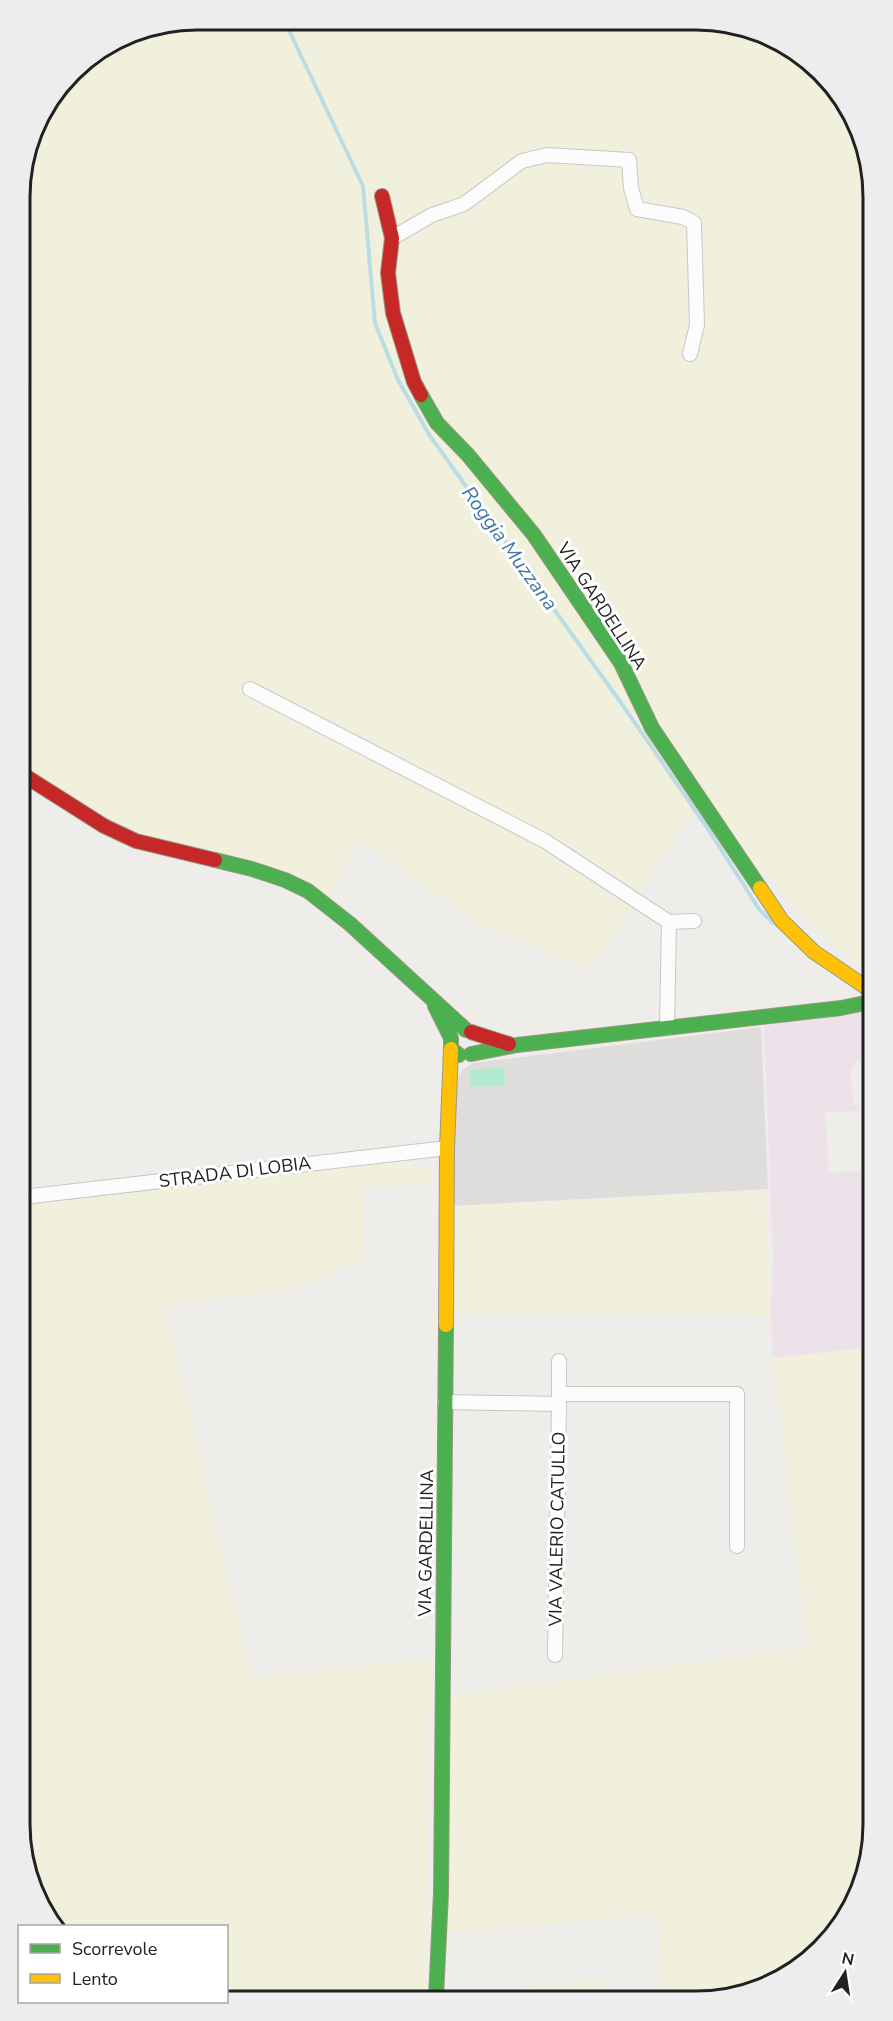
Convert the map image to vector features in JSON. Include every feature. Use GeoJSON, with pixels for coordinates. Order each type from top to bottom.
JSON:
{"type":"FeatureCollection","features":[{"type":"Feature","properties":{"kind":"street"},"geometry":{"type":"LineString","coordinates":[[392,238],[432,215],[464,204],[522,161],[547,155],[629,160],[637,209],[683,217],[694,223],[697,325],[690,354]]}},
{"type":"Feature","properties":{"kind":"street","name":"VIA GARDELLINA"},"geometry":{"type":"LineString","coordinates":[[382,196],[392,238],[388,273],[393,313],[414,382],[437,423],[468,455],[534,535],[621,663],[652,728],[782,921],[814,952],[863,985]]}},
{"type":"Feature","properties":{"kind":"street"},"geometry":{"type":"LineString","coordinates":[[250,689],[544,842],[669,922],[694,921]]}},
{"type":"Feature","properties":{"kind":"street"},"geometry":{"type":"LineString","coordinates":[[30,779],[104,826],[136,841],[252,869],[285,880],[308,891],[350,924],[476,1037],[477,1044],[469,1055]]}},
{"type":"Feature","properties":{"kind":"street"},"geometry":{"type":"LineString","coordinates":[[667,1028],[669,922]]}},
{"type":"Feature","properties":{"kind":"street"},"geometry":{"type":"LineString","coordinates":[[426,992],[455,1053],[469,1055],[517,1046],[841,1008],[863,1003]]}},
{"type":"Feature","properties":{"kind":"street"},"geometry":{"type":"LineString","coordinates":[[451,1043],[457,1031],[469,1031],[517,1046]]}},
{"type":"Feature","properties":{"kind":"street","name":"VIA GARDELLINA"},"geometry":{"type":"LineString","coordinates":[[436,1991],[441,1893],[447,1148],[451,1043]]}},
{"type":"Feature","properties":{"kind":"street","name":"VIA GARDELLINA"},"geometry":{"type":"LineString","coordinates":[[448,1089],[469,1055]]}},
{"type":"Feature","properties":{"kind":"street","name":"STRADA DI LOBIA"},"geometry":{"type":"LineString","coordinates":[[30,1196],[447,1148]]}},
{"type":"Feature","properties":{"kind":"street","name":"VIA VALERIO CATULLO"},"geometry":{"type":"LineString","coordinates":[[555,1655],[559,1361]]}},
{"type":"Feature","properties":{"kind":"street"},"geometry":{"type":"LineString","coordinates":[[445,1402],[736,1394],[737,1546]]}},
{"type":"Feature","properties":{"kind":"shaded area"},"geometry":{"type":"Polygon","coordinates":[[[863,1011],[863,1060],[857,1061],[851,1070],[853,1105],[859,1105],[860,1111],[825,1111],[829,1173],[863,1171],[863,1348],[773,1358],[771,1315],[773,1261],[764,1025],[863,1011]]]}},
{"type":"Feature","properties":{"kind":"shaded area"},"geometry":{"type":"Polygon","coordinates":[[[761,1027],[768,1189],[453,1206],[455,1084],[462,1070],[473,1063],[761,1027]]]}},
{"type":"Feature","properties":{"kind":"green space"},"geometry":{"type":"Polygon","coordinates":[[[186,30],[707,30],[729,33],[770,47],[798,64],[814,79],[841,113],[857,153],[862,175],[863,970],[758,869],[705,793],[590,968],[485,928],[373,849],[356,841],[331,901],[136,833],[30,771],[30,186],[33,164],[47,123],[64,95],[79,79],[104,58],[123,47],[164,33],[186,30]]]}},
{"type":"Feature","properties":{"kind":"green space"},"geometry":{"type":"Polygon","coordinates":[[[504,1067],[505,1085],[471,1087],[470,1070],[504,1067]]]}},
{"type":"Feature","properties":{"kind":"green space"},"geometry":{"type":"Polygon","coordinates":[[[412,1154],[413,1168],[432,1168],[432,1184],[363,1186],[363,1258],[309,1284],[165,1307],[251,1677],[431,1659],[425,1991],[228,1991],[228,1925],[63,1925],[52,1908],[36,1868],[31,1846],[30,1824],[30,1197],[213,1183],[364,1157],[412,1154]]]}},
{"type":"Feature","properties":{"kind":"green space"},"geometry":{"type":"Polygon","coordinates":[[[765,1191],[771,1315],[452,1314],[453,1206],[765,1191]]]}},
{"type":"Feature","properties":{"kind":"green space"},"geometry":{"type":"Polygon","coordinates":[[[863,1350],[863,1835],[854,1878],[841,1908],[829,1926],[806,1950],[780,1969],[740,1985],[718,1990],[696,1991],[663,1991],[657,1914],[442,1933],[447,1696],[808,1647],[773,1358],[863,1350]]]}},
{"type":"Feature","properties":{"kind":"green space"},"geometry":{"type":"Polygon","coordinates":[[[602,1979],[603,1991],[509,1991],[602,1979]]]}},
{"type":"Feature","properties":{"kind":"waterway","name":"Roggia Muzzana"},"geometry":{"type":"LineString","coordinates":[[289,30],[363,186],[375,323],[398,380],[430,436],[624,707],[708,829],[759,909],[773,923]]}},
{"type":"Feature","properties":{"kind":"traffic: fast"},"geometry":{"type":"LineString","coordinates":[[421,395],[437,423],[468,455],[534,535],[621,663],[652,728],[760,888]]}},
{"type":"Feature","properties":{"kind":"traffic: fast"},"geometry":{"type":"LineString","coordinates":[[215,860],[252,869],[285,880],[308,891],[350,924],[466,1030]]}},
{"type":"Feature","properties":{"kind":"traffic: fast"},"geometry":{"type":"LineString","coordinates":[[471,1054],[517,1045],[841,1008],[863,1003]]}},
{"type":"Feature","properties":{"kind":"traffic: fast"},"geometry":{"type":"LineString","coordinates":[[435,1006],[451,1038],[451,1049],[459,1055]]}},
{"type":"Feature","properties":{"kind":"traffic: fast"},"geometry":{"type":"LineString","coordinates":[[436,1991],[441,1893],[446,1325]]}},
{"type":"Feature","properties":{"kind":"traffic: slow"},"geometry":{"type":"LineString","coordinates":[[760,888],[782,921],[814,952],[863,985]]}},
{"type":"Feature","properties":{"kind":"traffic: slow"},"geometry":{"type":"LineString","coordinates":[[446,1325],[447,1148],[451,1049]]}},
{"type":"Feature","properties":{"kind":"traffic: jam"},"geometry":{"type":"LineString","coordinates":[[382,196],[392,238],[388,273],[393,313],[414,382],[421,395]]}},
{"type":"Feature","properties":{"kind":"traffic: jam"},"geometry":{"type":"LineString","coordinates":[[30,779],[104,826],[136,841],[215,860]]}},
{"type":"Feature","properties":{"kind":"traffic: jam"},"geometry":{"type":"LineString","coordinates":[[471,1032],[509,1044]]}}]}
